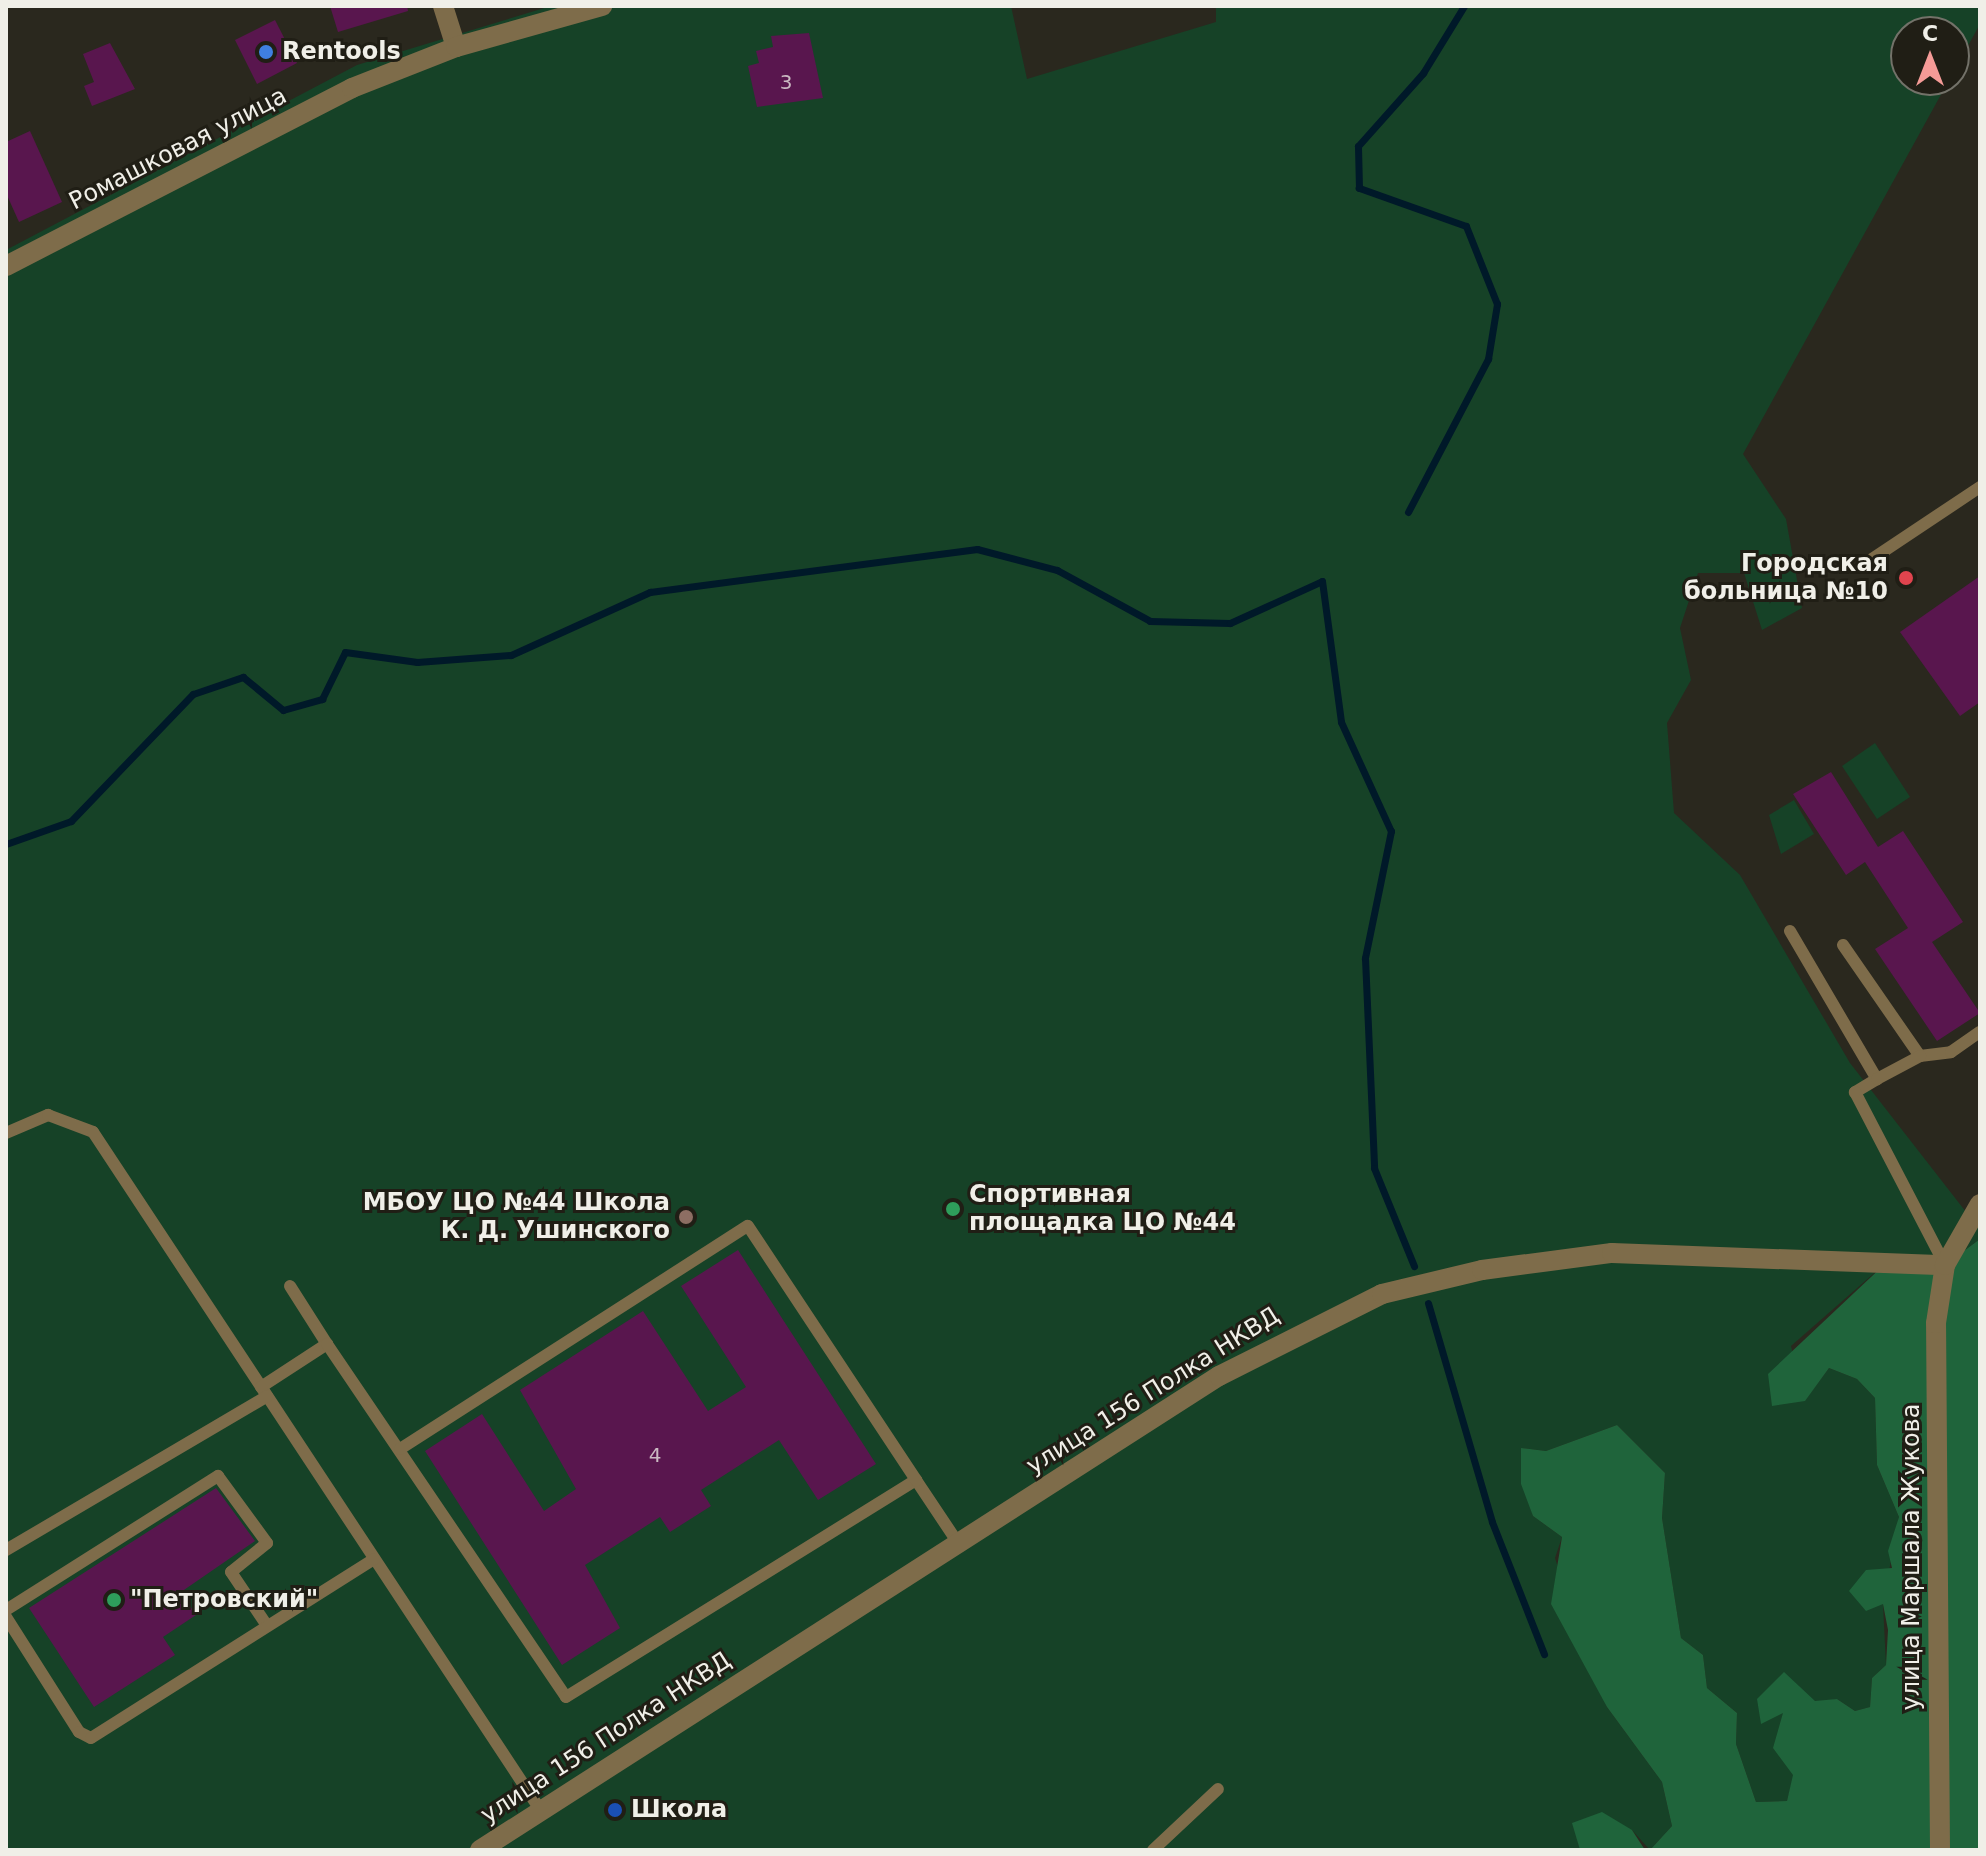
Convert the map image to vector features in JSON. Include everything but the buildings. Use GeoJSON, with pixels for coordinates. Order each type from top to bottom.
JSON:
{"type":"FeatureCollection","features":[{"type":"Feature","properties":{"kind":"street"},"geometry":{"type":"LineString","coordinates":[[443,6],[456,47]]}},
{"type":"Feature","properties":{"kind":"street","name":"Ромашковая улица"},"geometry":{"type":"LineString","coordinates":[[6,266],[352,88],[456,47],[602,6]]}},
{"type":"Feature","properties":{"kind":"street"},"geometry":{"type":"LineString","coordinates":[[1945,1265],[1980,1204]]}},
{"type":"Feature","properties":{"kind":"street","name":"улица 156 Полка НКВД"},"geometry":{"type":"LineString","coordinates":[[480,1850],[1219,1376],[1382,1294],[1482,1270],[1612,1253],[1945,1265]]}},
{"type":"Feature","properties":{"kind":"street","name":"улица Маршала Жукова"},"geometry":{"type":"LineString","coordinates":[[1940,1850],[1936,1323],[1945,1265]]}},
{"type":"Feature","properties":{"kind":"lane"},"geometry":{"type":"LineString","coordinates":[[1872,559],[1980,487]]}},
{"type":"Feature","properties":{"kind":"lane"},"geometry":{"type":"LineString","coordinates":[[1790,931],[1877,1079]]}},
{"type":"Feature","properties":{"kind":"lane"},"geometry":{"type":"LineString","coordinates":[[1843,945],[1920,1056]]}},
{"type":"Feature","properties":{"kind":"lane"},"geometry":{"type":"LineString","coordinates":[[1945,1265],[1855,1092],[1920,1056],[1951,1052],[1980,1032]]}},
{"type":"Feature","properties":{"kind":"lane"},"geometry":{"type":"LineString","coordinates":[[6,1133],[48,1115],[71,1117],[93,1132],[541,1811]]}},
{"type":"Feature","properties":{"kind":"lane"},"geometry":{"type":"LineString","coordinates":[[400,1449],[748,1226],[958,1543]]}},
{"type":"Feature","properties":{"kind":"lane"},"geometry":{"type":"LineString","coordinates":[[290,1286],[566,1697],[916,1480]]}},
{"type":"Feature","properties":{"kind":"lane"},"geometry":{"type":"LineString","coordinates":[[6,1550],[264,1392],[327,1344]]}},
{"type":"Feature","properties":{"kind":"lane"},"geometry":{"type":"LineString","coordinates":[[6,1610],[218,1476],[268,1545],[231,1572],[266,1624]]}},
{"type":"Feature","properties":{"kind":"lane"},"geometry":{"type":"LineString","coordinates":[[6,1617],[88,1738],[374,1559]]}},
{"type":"Feature","properties":{"kind":"lane"},"geometry":{"type":"LineString","coordinates":[[1153,1850],[1218,1789]]}},
{"type":"Feature","properties":{"kind":"green space"},"geometry":{"type":"Polygon","coordinates":[[[551,6],[1011,6],[1027,79],[1216,22],[1216,6],[1980,6],[1980,24],[1970,42],[1970,16],[1890,16],[1890,96],[1940,96],[1743,454],[1786,519],[1802,608],[1762,630],[1744,573],[1698,573],[1680,628],[1691,680],[1667,723],[1674,813],[1740,875],[1850,1063],[1980,1230],[1980,1239],[1945,1265],[1888,1261],[1791,1346],[1805,1400],[1829,1368],[1857,1379],[1875,1398],[1877,1465],[1899,1517],[1883,1604],[1886,1665],[1872,1678],[1870,1707],[1855,1711],[1837,1699],[1784,1712],[1794,1775],[1787,1801],[1756,1802],[1736,1744],[1737,1713],[1707,1688],[1703,1655],[1681,1638],[1662,1518],[1665,1473],[1617,1425],[1546,1451],[1521,1448],[1533,1516],[1562,1537],[1555,1558],[1588,1664],[1607,1707],[1662,1782],[1672,1826],[1650,1850],[1632,1830],[1573,1823],[1580,1850],[6,1850],[6,250],[357,65],[551,6]]]}},
{"type":"Feature","properties":{"kind":"green space"},"geometry":{"type":"Polygon","coordinates":[[[1875,743],[1910,797],[1877,819],[1842,766],[1875,743]]]}},
{"type":"Feature","properties":{"kind":"green space"},"geometry":{"type":"Polygon","coordinates":[[[1794,800],[1814,834],[1781,854],[1769,815],[1794,800]]]}},
{"type":"Feature","properties":{"kind":"green space"},"geometry":{"type":"Polygon","coordinates":[[[1980,1239],[1980,1850],[1650,1850],[1672,1826],[1662,1782],[1607,1707],[1551,1604],[1562,1537],[1533,1516],[1521,1484],[1521,1448],[1546,1451],[1617,1425],[1665,1473],[1662,1518],[1681,1638],[1703,1655],[1707,1688],[1737,1713],[1736,1744],[1756,1802],[1787,1801],[1793,1775],[1773,1748],[1783,1713],[1761,1724],[1757,1699],[1784,1672],[1815,1701],[1837,1699],[1855,1711],[1870,1707],[1872,1678],[1886,1665],[1888,1630],[1883,1604],[1866,1611],[1849,1591],[1866,1570],[1892,1568],[1888,1551],[1899,1517],[1877,1465],[1875,1398],[1857,1379],[1829,1368],[1805,1401],[1772,1406],[1768,1374],[1888,1261],[1945,1265],[1980,1239]]]}},
{"type":"Feature","properties":{"kind":"green space"},"geometry":{"type":"Polygon","coordinates":[[[1602,1812],[1632,1830],[1645,1850],[1580,1850],[1572,1823],[1602,1812]]]}},
{"type":"Feature","properties":{"kind":"waterway"},"geometry":{"type":"LineString","coordinates":[[1408,512],[1488,359],[1497,304],[1466,226],[1359,188],[1358,146],[1423,73],[1464,6]]}},
{"type":"Feature","properties":{"kind":"waterway"},"geometry":{"type":"LineString","coordinates":[[6,844],[71,821],[193,694],[243,677],[283,710],[322,699],[345,652],[417,662],[511,655],[650,592],[977,549],[1057,570],[1150,621],[1230,623],[1322,581],[1341,722],[1391,831],[1365,958],[1374,1168],[1414,1266]]}},
{"type":"Feature","properties":{"kind":"waterway"},"geometry":{"type":"LineString","coordinates":[[1428,1303],[1492,1522],[1544,1654]]}},
{"type":"Feature","properties":{"kind":"place","name":"Rentools"},"geometry":{"type":"Point","coordinates":[266,52]}},
{"type":"Feature","properties":{"kind":"place","name":"Городская больница №10"},"geometry":{"type":"Point","coordinates":[1906,578]}},
{"type":"Feature","properties":{"kind":"place","name":"Спортивная площадка ЦО №44"},"geometry":{"type":"Point","coordinates":[953,1209]}},
{"type":"Feature","properties":{"kind":"place","name":"МБОУ ЦО №44 Школа К. Д. Ушинского"},"geometry":{"type":"Point","coordinates":[686,1217]}},
{"type":"Feature","properties":{"kind":"place","name":"\"Петровский\""},"geometry":{"type":"Point","coordinates":[114,1600]}},
{"type":"Feature","properties":{"kind":"place","name":"Школа"},"geometry":{"type":"Point","coordinates":[615,1810]}}]}
